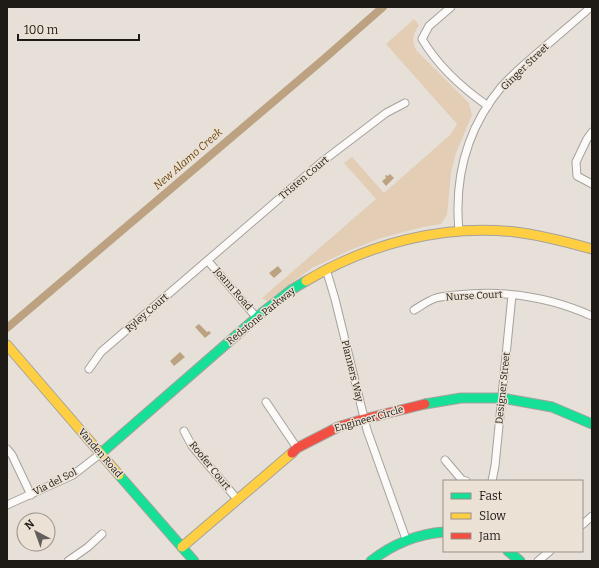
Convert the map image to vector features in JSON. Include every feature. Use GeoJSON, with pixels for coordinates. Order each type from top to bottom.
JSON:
{"type":"FeatureCollection","features":[{"type":"Feature","properties":{"kind":"street"},"geometry":{"type":"LineString","coordinates":[[451,7],[429,26],[422,39],[428,49],[451,76],[467,91],[488,106]]}},
{"type":"Feature","properties":{"kind":"street","name":"Ginger Street"},"geometry":{"type":"LineString","coordinates":[[459,231],[458,197],[461,169],[470,139],[488,106],[503,86],[523,66],[591,7]]}},
{"type":"Feature","properties":{"kind":"street","name":"Tristen Court"},"geometry":{"type":"LineString","coordinates":[[208,261],[323,161],[386,114],[404,103]]}},
{"type":"Feature","properties":{"kind":"street"},"geometry":{"type":"LineString","coordinates":[[592,132],[576,162],[577,176],[592,184]]}},
{"type":"Feature","properties":{"kind":"street","name":"Redstone Parkway"},"geometry":{"type":"LineString","coordinates":[[100,454],[290,291],[326,269],[358,254],[391,243],[459,231],[501,231],[534,234],[562,240],[592,249]]}},
{"type":"Feature","properties":{"kind":"street","name":"Joann Road"},"geometry":{"type":"LineString","coordinates":[[208,261],[257,318]]}},
{"type":"Feature","properties":{"kind":"street","name":"Ryley Court"},"geometry":{"type":"LineString","coordinates":[[88,369],[101,352],[208,261]]}},
{"type":"Feature","properties":{"kind":"street","name":"Planners Way"},"geometry":{"type":"LineString","coordinates":[[326,269],[335,299],[364,419],[406,539]]}},
{"type":"Feature","properties":{"kind":"street","name":"Nurse Court"},"geometry":{"type":"LineString","coordinates":[[414,310],[435,298],[469,294],[500,293],[542,299],[592,316]]}},
{"type":"Feature","properties":{"kind":"street","name":"Designer Street"},"geometry":{"type":"LineString","coordinates":[[492,480],[495,466],[512,295]]}},
{"type":"Feature","properties":{"kind":"street","name":"Vanden Road"},"geometry":{"type":"LineString","coordinates":[[8,346],[194,561]]}},
{"type":"Feature","properties":{"kind":"street","name":"Engineer Circle"},"geometry":{"type":"LineString","coordinates":[[182,547],[297,448],[338,427],[364,419],[437,401],[461,398],[502,398],[552,407],[592,424]]}},
{"type":"Feature","properties":{"kind":"street"},"geometry":{"type":"LineString","coordinates":[[266,402],[297,448]]}},
{"type":"Feature","properties":{"kind":"street","name":"Roofer Court"},"geometry":{"type":"LineString","coordinates":[[184,431],[192,446],[237,499]]}},
{"type":"Feature","properties":{"kind":"street"},"geometry":{"type":"LineString","coordinates":[[7,448],[31,494]]}},
{"type":"Feature","properties":{"kind":"street","name":"Via del Sol"},"geometry":{"type":"LineString","coordinates":[[7,505],[73,474],[100,454]]}},
{"type":"Feature","properties":{"kind":"street"},"geometry":{"type":"LineString","coordinates":[[445,460],[462,480]]}},
{"type":"Feature","properties":{"kind":"street"},"geometry":{"type":"LineString","coordinates":[[583,524],[592,516]]}},
{"type":"Feature","properties":{"kind":"street"},"geometry":{"type":"LineString","coordinates":[[371,561],[386,550],[406,539],[429,533],[443,532]]}},
{"type":"Feature","properties":{"kind":"street"},"geometry":{"type":"LineString","coordinates":[[68,561],[88,547],[102,534]]}},
{"type":"Feature","properties":{"kind":"street"},"geometry":{"type":"LineString","coordinates":[[509,552],[520,561]]}},
{"type":"Feature","properties":{"kind":"street"},"geometry":{"type":"LineString","coordinates":[[538,561],[549,552]]}},
{"type":"Feature","properties":{"kind":"shaded area"},"geometry":{"type":"Polygon","coordinates":[[[414,19],[419,25],[415,32],[413,41],[415,48],[469,103],[472,115],[456,153],[451,173],[447,215],[441,224],[381,238],[348,251],[312,268],[267,301],[262,298],[376,199],[344,163],[352,157],[384,193],[450,135],[457,124],[386,44],[414,19]]]}},
{"type":"Feature","properties":{"kind":"shaded area"},"geometry":{"type":"Polygon","coordinates":[[[390,174],[394,178],[386,186],[382,181],[386,178],[386,175],[388,176],[390,174]]]}},
{"type":"Feature","properties":{"kind":"shaded area"},"geometry":{"type":"Polygon","coordinates":[[[278,266],[282,271],[274,278],[269,273],[278,266]]]}},
{"type":"Feature","properties":{"kind":"shaded area"},"geometry":{"type":"Polygon","coordinates":[[[199,324],[207,332],[209,331],[211,333],[205,338],[195,327],[199,324]]]}},
{"type":"Feature","properties":{"kind":"shaded area"},"geometry":{"type":"Polygon","coordinates":[[[180,352],[185,357],[174,366],[170,361],[180,352]]]}},
{"type":"Feature","properties":{"kind":"waterway","name":"New Alamo Creek"},"geometry":{"type":"LineString","coordinates":[[7,328],[383,7]]}},
{"type":"Feature","properties":{"kind":"traffic: fast"},"geometry":{"type":"LineString","coordinates":[[100,454],[263,312],[291,290],[306,281]]}},
{"type":"Feature","properties":{"kind":"traffic: fast"},"geometry":{"type":"LineString","coordinates":[[425,404],[461,398],[502,398],[552,407],[592,424]]}},
{"type":"Feature","properties":{"kind":"traffic: fast"},"geometry":{"type":"LineString","coordinates":[[119,475],[194,561]]}},
{"type":"Feature","properties":{"kind":"traffic: fast"},"geometry":{"type":"LineString","coordinates":[[371,561],[405,541],[424,535],[443,532]]}},
{"type":"Feature","properties":{"kind":"traffic: fast"},"geometry":{"type":"LineString","coordinates":[[509,552],[520,561]]}},
{"type":"Feature","properties":{"kind":"traffic: slow"},"geometry":{"type":"LineString","coordinates":[[306,281],[330,268],[380,247],[433,234],[488,230],[515,232],[554,239],[592,249]]}},
{"type":"Feature","properties":{"kind":"traffic: slow"},"geometry":{"type":"LineString","coordinates":[[7,345],[119,475]]}},
{"type":"Feature","properties":{"kind":"traffic: slow"},"geometry":{"type":"LineString","coordinates":[[182,547],[292,453]]}},
{"type":"Feature","properties":{"kind":"traffic: jam"},"geometry":{"type":"LineString","coordinates":[[292,453],[297,448],[338,427],[425,404]]}}]}
